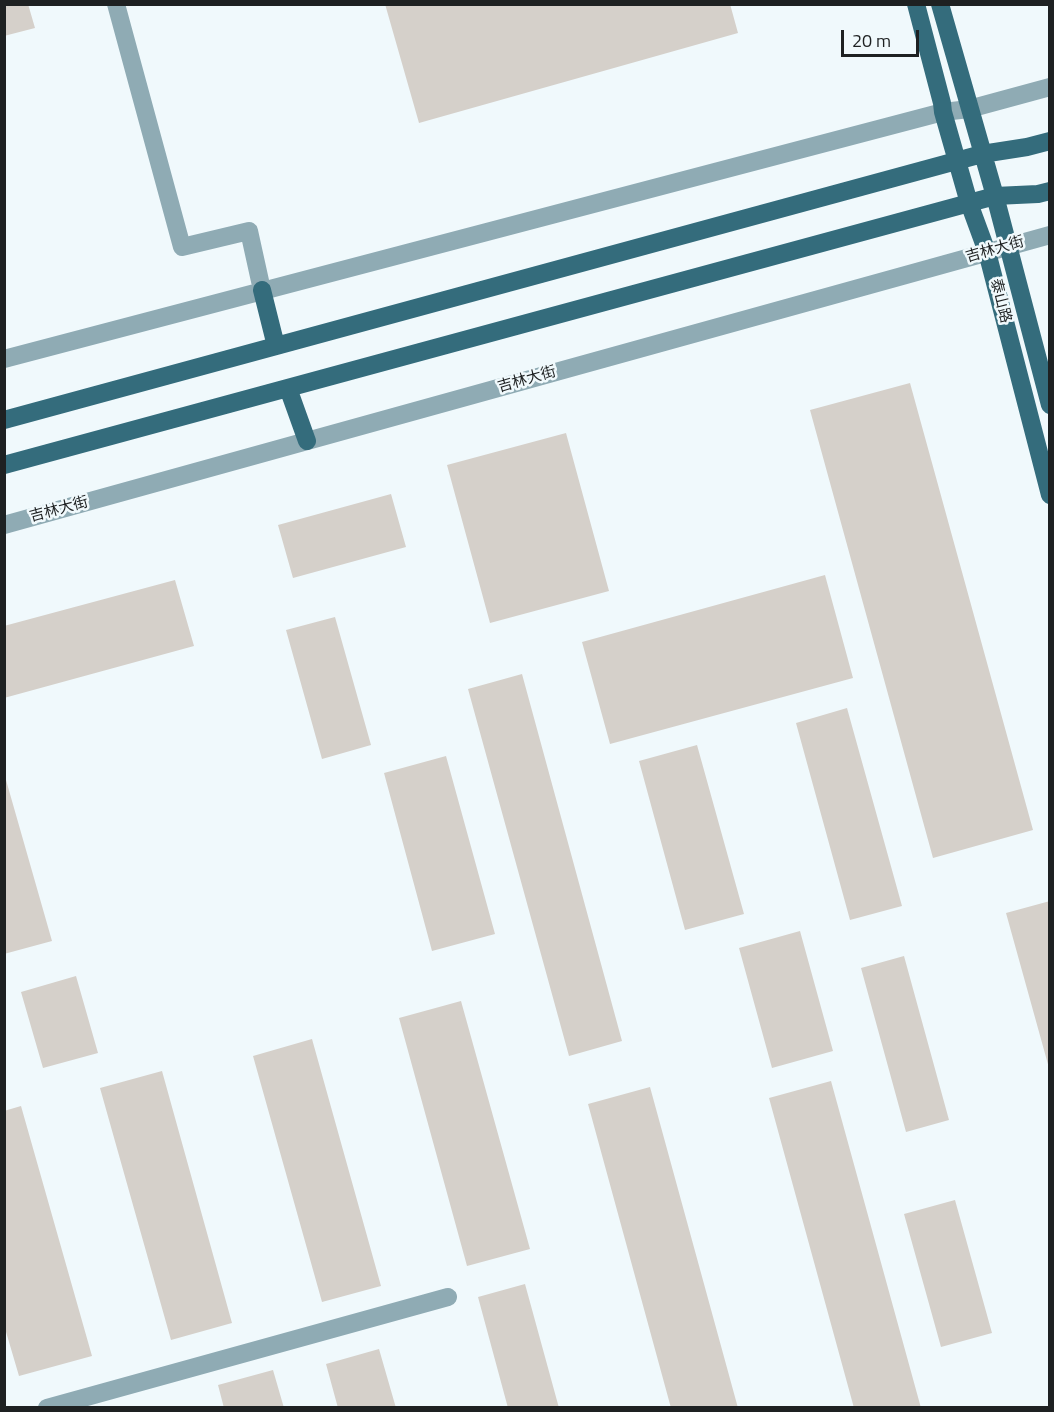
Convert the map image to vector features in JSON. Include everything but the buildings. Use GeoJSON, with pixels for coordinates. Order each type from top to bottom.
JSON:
{"type":"FeatureCollection","features":[{"type":"Feature","properties":{"kind":"main road","name":"泰山路"},"geometry":{"type":"LineString","coordinates":[[916,4],[969,203],[987,252],[1050,495]]}},
{"type":"Feature","properties":{"kind":"main road","name":"泰山路"},"geometry":{"type":"LineString","coordinates":[[940,4],[1050,405]]}},
{"type":"Feature","properties":{"kind":"main road"},"geometry":{"type":"LineString","coordinates":[[4,420],[982,154],[1050,141]]}},
{"type":"Feature","properties":{"kind":"main road"},"geometry":{"type":"LineString","coordinates":[[4,465],[994,196],[1038,194],[1050,191]]}},
{"type":"Feature","properties":{"kind":"main road"},"geometry":{"type":"LineString","coordinates":[[262,290],[276,346]]}},
{"type":"Feature","properties":{"kind":"main road"},"geometry":{"type":"LineString","coordinates":[[288,388],[307,441]]}},
{"type":"Feature","properties":{"kind":"street"},"geometry":{"type":"LineString","coordinates":[[116,4],[182,247],[249,231],[262,290]]}},
{"type":"Feature","properties":{"kind":"street"},"geometry":{"type":"LineString","coordinates":[[4,359],[943,112],[969,109],[1050,87]]}},
{"type":"Feature","properties":{"kind":"street","name":"吉林大街"},"geometry":{"type":"LineString","coordinates":[[4,525],[1050,235]]}},
{"type":"Feature","properties":{"kind":"street"},"geometry":{"type":"LineString","coordinates":[[47,1407],[448,1297]]}}]}
